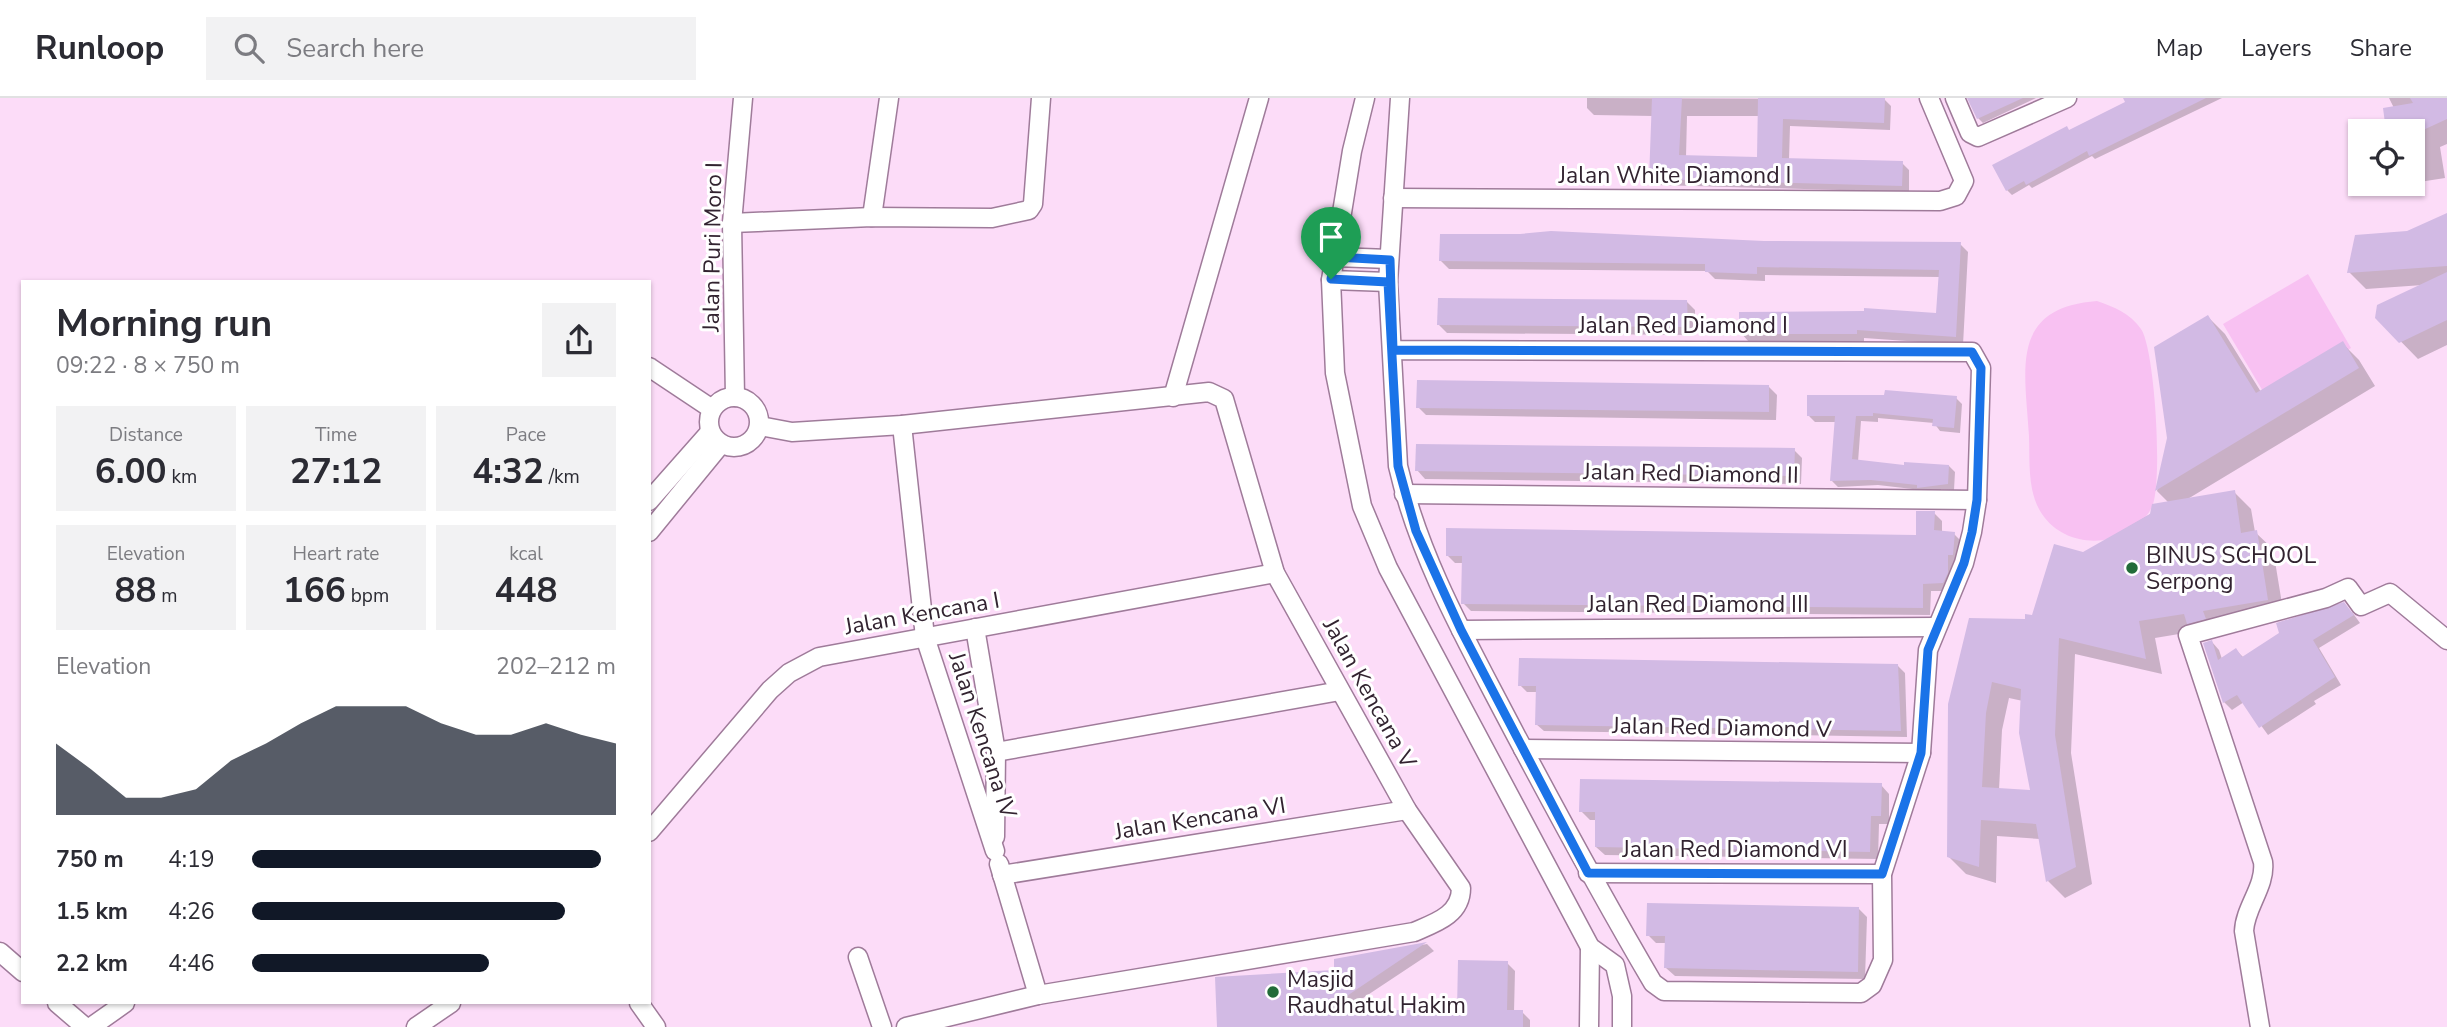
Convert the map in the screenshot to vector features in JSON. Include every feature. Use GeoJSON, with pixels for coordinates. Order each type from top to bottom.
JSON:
{"type":"FeatureCollection","features":[{"type":"Feature","properties":{"kind":"street","name":"Jalan Puri Moro I"},"geometry":{"type":"LineString","coordinates":[[735,397],[732,223],[743,98]]}},
{"type":"Feature","properties":{"kind":"street"},"geometry":{"type":"LineString","coordinates":[[872,217],[889,98]]}},
{"type":"Feature","properties":{"kind":"street"},"geometry":{"type":"LineString","coordinates":[[732,223],[872,217],[992,218],[1029,210],[1033,204],[1041,98]]}},
{"type":"Feature","properties":{"kind":"street"},"geometry":{"type":"LineString","coordinates":[[1172,397],[1259,98]]}},
{"type":"Feature","properties":{"kind":"street"},"geometry":{"type":"LineString","coordinates":[[1365,98],[1352,151],[1331,279],[1335,373],[1362,506],[1388,568],[1590,947],[1615,965],[1622,996],[1622,1027]]}},
{"type":"Feature","properties":{"kind":"street"},"geometry":{"type":"LineString","coordinates":[[1400,98],[1388,282],[1398,466],[1404,494],[1416,531],[1461,630],[1523,749],[1588,873],[1653,983],[1664,991],[1861,993],[1878,974],[1883,960],[1882,874],[1921,753],[1928,650],[1964,563],[1977,500]]}},
{"type":"Feature","properties":{"kind":"street","name":"Jalan White Diamond I"},"geometry":{"type":"LineString","coordinates":[[1392,198],[1940,201],[1956,196],[1964,181],[1929,98]]}},
{"type":"Feature","properties":{"kind":"street"},"geometry":{"type":"LineString","coordinates":[[1955,98],[1970,132],[1978,137],[2067,98]]}},
{"type":"Feature","properties":{"kind":"street"},"geometry":{"type":"LineString","coordinates":[[1335,257],[1390,260]]}},
{"type":"Feature","properties":{"kind":"street"},"geometry":{"type":"LineString","coordinates":[[1331,279],[1388,282]]}},
{"type":"Feature","properties":{"kind":"street","name":"Jalan Red Diamond I"},"geometry":{"type":"LineString","coordinates":[[1393,350],[1972,352],[1981,368],[1977,500]]}},
{"type":"Feature","properties":{"kind":"street"},"geometry":{"type":"LineString","coordinates":[[651,368],[712,409]]}},
{"type":"Feature","properties":{"kind":"street","name":"Jalan Kencana V"},"geometry":{"type":"LineString","coordinates":[[758,431],[902,425],[1209,392],[1224,399],[1275,573],[1407,810],[1461,888],[1457,906],[1443,919],[1414,932],[1038,995],[906,1027]]}},
{"type":"Feature","properties":{"kind":"street"},"geometry":{"type":"LineString","coordinates":[[712,409],[722,400],[735,397],[754,406],[759,415],[758,431],[745,446],[733,448],[715,438]]}},
{"type":"Feature","properties":{"kind":"street"},"geometry":{"type":"LineString","coordinates":[[651,529],[715,438],[712,409]]}},
{"type":"Feature","properties":{"kind":"street","name":"Jalan Kencana IV"},"geometry":{"type":"LineString","coordinates":[[902,425],[925,638],[995,851],[1038,995]]}},
{"type":"Feature","properties":{"kind":"street"},"geometry":{"type":"LineString","coordinates":[[651,499],[715,438]]}},
{"type":"Feature","properties":{"kind":"street","name":"Jalan Red Diamond II"},"geometry":{"type":"LineString","coordinates":[[1404,494],[1977,500]]}},
{"type":"Feature","properties":{"kind":"street","name":"Jalan Kencana I"},"geometry":{"type":"LineString","coordinates":[[651,830],[770,690],[789,673],[819,657],[1275,573]]}},
{"type":"Feature","properties":{"kind":"street"},"geometry":{"type":"LineString","coordinates":[[2260,1027],[2244,931],[2245,918],[2264,872],[2263,862],[2188,635],[2326,598],[2348,588],[2361,606],[2390,593],[2447,640]]}},
{"type":"Feature","properties":{"kind":"street","name":"Jalan Red Diamond III"},"geometry":{"type":"LineString","coordinates":[[1461,630],[1936,627]]}},
{"type":"Feature","properties":{"kind":"street","name":"Jalan Kencana IV"},"geometry":{"type":"LineString","coordinates":[[975,628],[996,752],[995,851]]}},
{"type":"Feature","properties":{"kind":"street"},"geometry":{"type":"LineString","coordinates":[[996,752],[1340,691]]}},
{"type":"Feature","properties":{"kind":"street","name":"Jalan Red Diamond V"},"geometry":{"type":"LineString","coordinates":[[1523,749],[1921,753]]}},
{"type":"Feature","properties":{"kind":"street","name":"Jalan Kencana VI"},"geometry":{"type":"LineString","coordinates":[[1002,875],[1407,810]]}},
{"type":"Feature","properties":{"kind":"street","name":"Jalan Red Diamond VI"},"geometry":{"type":"LineString","coordinates":[[1588,873],[1882,874]]}},
{"type":"Feature","properties":{"kind":"street"},"geometry":{"type":"LineString","coordinates":[[1589,1027],[1590,947]]}},
{"type":"Feature","properties":{"kind":"street"},"geometry":{"type":"LineString","coordinates":[[0,953],[21,970]]}},
{"type":"Feature","properties":{"kind":"street"},"geometry":{"type":"LineString","coordinates":[[858,957],[882,1027]]}},
{"type":"Feature","properties":{"kind":"street"},"geometry":{"type":"LineString","coordinates":[[58,1004],[85,1027]]}},
{"type":"Feature","properties":{"kind":"street"},"geometry":{"type":"LineString","coordinates":[[91,1027],[124,1004]]}},
{"type":"Feature","properties":{"kind":"street"},"geometry":{"type":"LineString","coordinates":[[415,1027],[450,1004]]}},
{"type":"Feature","properties":{"kind":"street"},"geometry":{"type":"LineString","coordinates":[[640,1004],[656,1027]]}},
{"type":"Feature","properties":{"kind":"shaded area"},"geometry":{"type":"Polygon","coordinates":[[[2308,274],[2351,348],[2267,398],[2223,324],[2308,274]]]}},
{"type":"Feature","properties":{"kind":"shaded area"},"geometry":{"type":"Polygon","coordinates":[[[2097,301],[2115,308],[2137,323],[2146,341],[2154,388],[2157,446],[2157,472],[2152,507],[2130,531],[2099,541],[2083,540],[2053,527],[2037,505],[2030,476],[2026,388],[2028,346],[2036,329],[2049,316],[2069,306],[2097,301]]]}},
{"type":"Feature","properties":{"kind":"building"},"geometry":{"type":"Polygon","coordinates":[[[1652,98],[1682,98],[1679,155],[1757,157],[1758,98],[1885,98],[1884,123],[1783,119],[1782,158],[1903,161],[1902,186],[1649,179],[1652,98]]]}},
{"type":"Feature","properties":{"kind":"building"},"geometry":{"type":"Polygon","coordinates":[[[1967,98],[2023,98],[1977,119],[1967,98]]]}},
{"type":"Feature","properties":{"kind":"building"},"geometry":{"type":"Polygon","coordinates":[[[2123,98],[2206,98],[2089,156],[2087,151],[2026,185],[2024,181],[2006,191],[1992,165],[2067,126],[2069,130],[2125,102],[2123,98]]]}},
{"type":"Feature","properties":{"kind":"building"},"geometry":{"type":"Polygon","coordinates":[[[2410,98],[2447,98],[2447,119],[2425,129],[2425,119],[2384,119],[2383,108],[2413,103],[2410,98]]]}},
{"type":"Feature","properties":{"kind":"building"},"geometry":{"type":"Polygon","coordinates":[[[2447,213],[2447,266],[2347,273],[2355,235],[2407,231],[2447,213]]]}},
{"type":"Feature","properties":{"kind":"building"},"geometry":{"type":"Polygon","coordinates":[[[1551,231],[1764,241],[1961,242],[1956,337],[1857,330],[1857,334],[1739,334],[1739,312],[1864,311],[1864,308],[1936,313],[1939,270],[1757,267],[1757,274],[1705,272],[1705,264],[1439,261],[1440,234],[1520,234],[1551,231]]]}},
{"type":"Feature","properties":{"kind":"building"},"geometry":{"type":"Polygon","coordinates":[[[2447,272],[2447,320],[2399,343],[2375,318],[2377,305],[2447,272]]]}},
{"type":"Feature","properties":{"kind":"building"},"geometry":{"type":"Polygon","coordinates":[[[1438,298],[1687,300],[1688,327],[1437,325],[1438,298]]]}},
{"type":"Feature","properties":{"kind":"building"},"geometry":{"type":"Polygon","coordinates":[[[2208,315],[2256,393],[2343,341],[2359,368],[2155,491],[2167,438],[2154,347],[2208,315]]]}},
{"type":"Feature","properties":{"kind":"building"},"geometry":{"type":"Polygon","coordinates":[[[1417,380],[1769,385],[1769,412],[1416,408],[1417,380]]]}},
{"type":"Feature","properties":{"kind":"building"},"geometry":{"type":"Polygon","coordinates":[[[1885,390],[1957,396],[1954,428],[1932,426],[1933,419],[1873,413],[1873,416],[1856,416],[1852,459],[1904,465],[1904,462],[1949,465],[1948,484],[1917,488],[1917,485],[1871,480],[1830,481],[1835,416],[1807,416],[1807,395],[1884,395],[1885,390]]]}},
{"type":"Feature","properties":{"kind":"building"},"geometry":{"type":"Polygon","coordinates":[[[1416,444],[1795,448],[1794,476],[1415,471],[1416,444]]]}},
{"type":"Feature","properties":{"kind":"building"},"geometry":{"type":"Polygon","coordinates":[[[2235,490],[2241,533],[2257,530],[2268,600],[2203,611],[2206,619],[2187,624],[2184,614],[2139,621],[2146,659],[2059,638],[2055,735],[2076,867],[2046,882],[2036,824],[1981,820],[1979,867],[1947,857],[1948,704],[1969,618],[2025,619],[2025,614],[2032,615],[2054,544],[2083,552],[2150,514],[2152,504],[2235,490]],[[1992,682],[1986,713],[1982,787],[2030,790],[2019,733],[2021,689],[1992,682]]]}},
{"type":"Feature","properties":{"kind":"building"},"geometry":{"type":"Polygon","coordinates":[[[1916,511],[1935,511],[1934,530],[1955,532],[1953,555],[1948,555],[1948,573],[1943,583],[1923,584],[1923,608],[1461,604],[1462,556],[1446,556],[1446,528],[1916,535],[1916,511]]]}},
{"type":"Feature","properties":{"kind":"building"},"geometry":{"type":"Polygon","coordinates":[[[2344,602],[2354,615],[2313,640],[2335,677],[2259,728],[2237,695],[2223,703],[2203,643],[2212,640],[2218,660],[2236,648],[2242,657],[2279,633],[2276,623],[2344,602]]]}},
{"type":"Feature","properties":{"kind":"building"},"geometry":{"type":"Polygon","coordinates":[[[1519,658],[1898,664],[1901,731],[1535,725],[1536,686],[1518,686],[1519,658]]]}},
{"type":"Feature","properties":{"kind":"building"},"geometry":{"type":"Polygon","coordinates":[[[1580,779],[1882,783],[1881,816],[1871,816],[1870,852],[1595,847],[1595,812],[1579,812],[1580,779]]]}},
{"type":"Feature","properties":{"kind":"building"},"geometry":{"type":"Polygon","coordinates":[[[1647,903],[1859,907],[1858,972],[1664,968],[1665,936],[1646,936],[1647,903]]]}},
{"type":"Feature","properties":{"kind":"building"},"geometry":{"type":"Polygon","coordinates":[[[1427,942],[1326,1010],[1457,1010],[1458,960],[1508,961],[1507,1010],[1523,1010],[1523,1027],[1217,1027],[1215,977],[1334,970],[1334,959],[1427,942]]]}},
{"type":"Feature","properties":{"kind":"place","name":"BINUS SCHOOL Serpong"},"geometry":{"type":"Point","coordinates":[2132,568]}},
{"type":"Feature","properties":{"kind":"place","name":"Masjid Raudhatul Hakim"},"geometry":{"type":"Point","coordinates":[1273,992]}},
{"type":"Feature","properties":{"kind":"route"},"geometry":{"type":"LineString","coordinates":[[1331,279],[1335,257],[1390,260],[1388,282],[1393,350],[1972,352],[1981,368],[1977,500],[1972,532],[1964,563],[1928,650],[1921,753],[1915,780],[1882,874],[1588,873],[1461,630],[1416,531],[1398,466],[1388,282],[1331,279]]}}]}
